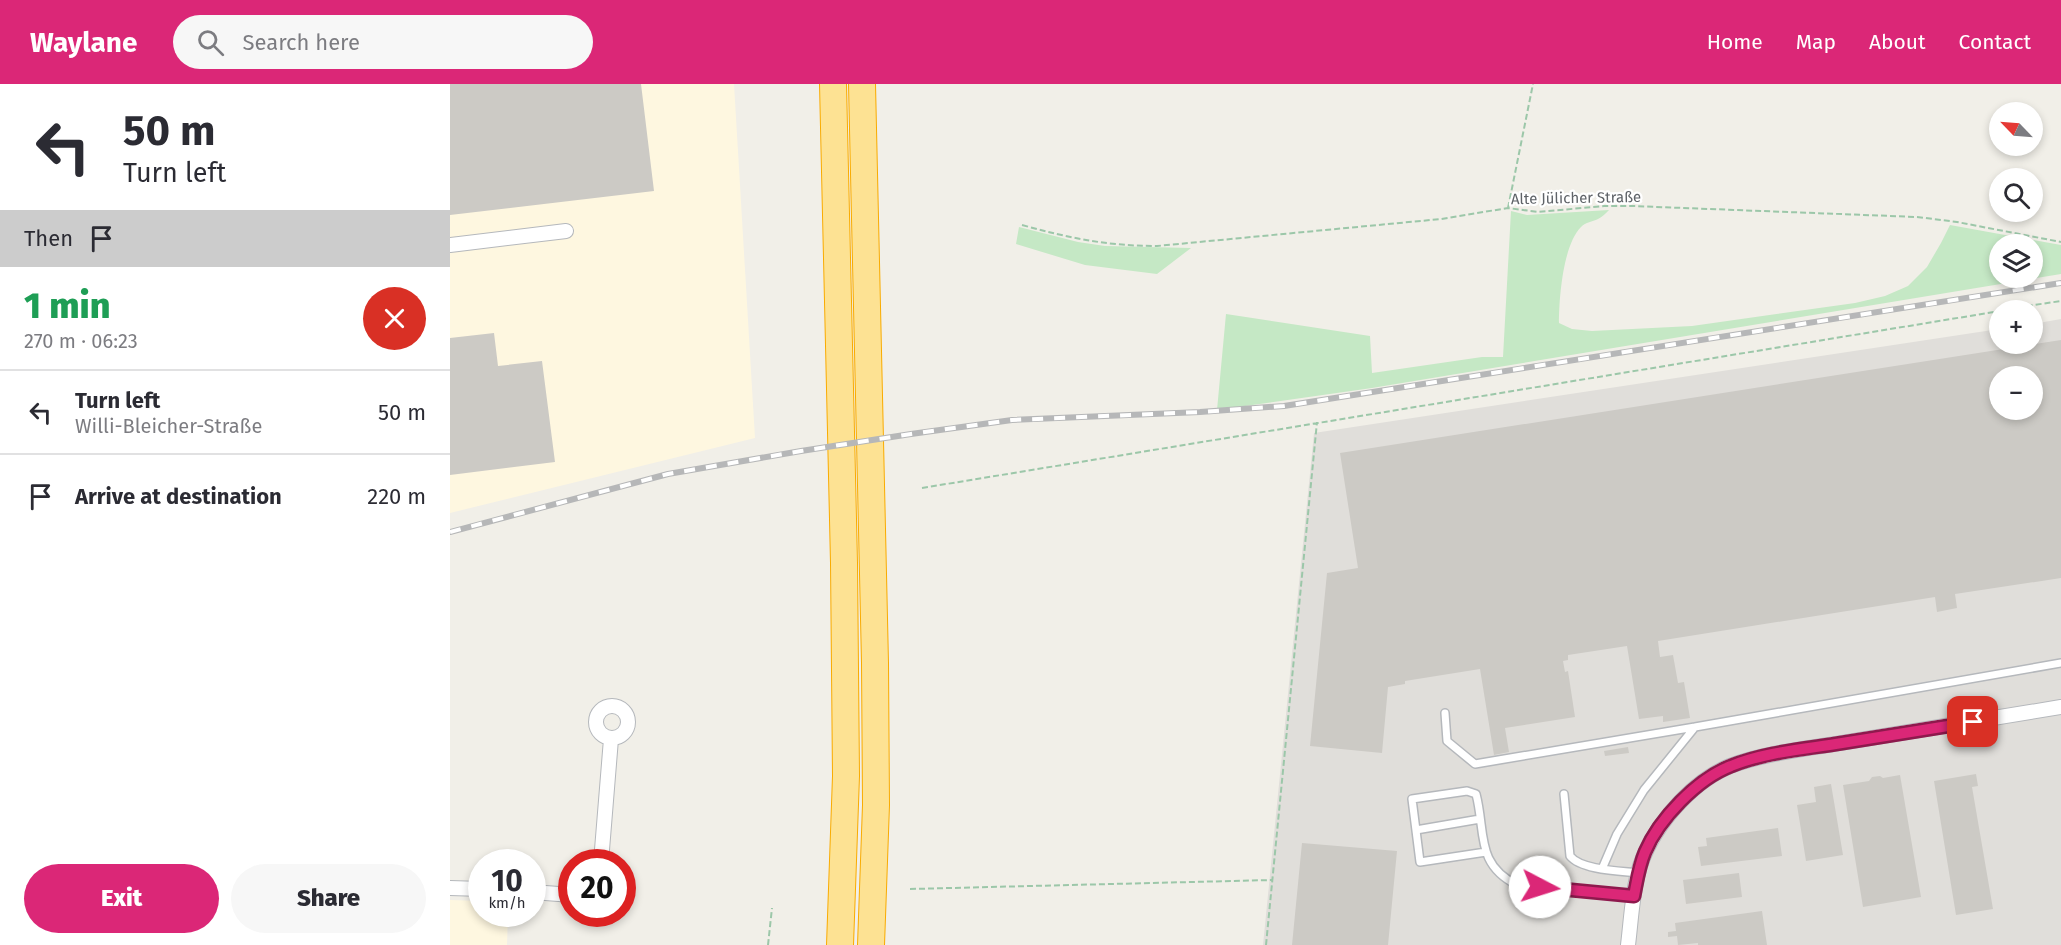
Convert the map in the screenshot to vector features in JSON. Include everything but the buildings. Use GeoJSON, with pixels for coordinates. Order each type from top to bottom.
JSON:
{"type":"FeatureCollection","features":[{"type":"Feature","properties":{"kind":"highway"},"geometry":{"type":"LineString","coordinates":[[833,84],[846,776],[840,945]]}},
{"type":"Feature","properties":{"kind":"highway"},"geometry":{"type":"LineString","coordinates":[[862,84],[875,663],[876,805],[871,945]]}},
{"type":"Feature","properties":{"kind":"street"},"geometry":{"type":"LineString","coordinates":[[450,245],[566,231]]}},
{"type":"Feature","properties":{"kind":"street"},"geometry":{"type":"LineString","coordinates":[[1628,945],[1638,873],[1646,850],[1677,805],[1702,783],[1730,766],[1793,751],[2061,707]]}},
{"type":"Feature","properties":{"kind":"street"},"geometry":{"type":"LineString","coordinates":[[602,849],[611,739]]}},
{"type":"Feature","properties":{"kind":"street"},"geometry":{"type":"LineString","coordinates":[[450,888],[468,889]]}},
{"type":"Feature","properties":{"kind":"lane"},"geometry":{"type":"LineString","coordinates":[[1444,713],[1447,741],[1475,764],[2061,663]]}},
{"type":"Feature","properties":{"kind":"lane"},"geometry":{"type":"LineString","coordinates":[[1602,869],[1617,834],[1644,790],[1695,727]]}},
{"type":"Feature","properties":{"kind":"lane"},"geometry":{"type":"LineString","coordinates":[[1486,852],[1420,862],[1412,799],[1473,792],[1477,798],[1486,852],[1496,870],[1516,885],[1634,896]]}},
{"type":"Feature","properties":{"kind":"lane"},"geometry":{"type":"LineString","coordinates":[[1564,794],[1570,856],[1579,863],[1602,869],[1638,873]]}},
{"type":"Feature","properties":{"kind":"lane"},"geometry":{"type":"LineString","coordinates":[[1416,830],[1480,819]]}},
{"type":"Feature","properties":{"kind":"path"},"geometry":{"type":"LineString","coordinates":[[1508,208],[1533,84]]}},
{"type":"Feature","properties":{"kind":"path","name":"Alte Jülicher Straße"},"geometry":{"type":"LineString","coordinates":[[1022,225],[1091,242],[1123,246],[1157,246],[1441,219],[1508,208],[1538,212],[1632,206],[1917,217],[1957,222],[2061,242]]}},
{"type":"Feature","properties":{"kind":"path"},"geometry":{"type":"LineString","coordinates":[[2043,303],[2061,300]]}},
{"type":"Feature","properties":{"kind":"path"},"geometry":{"type":"LineString","coordinates":[[922,488],[1989,312]]}},
{"type":"Feature","properties":{"kind":"path"},"geometry":{"type":"LineString","coordinates":[[1266,945],[1317,422]]}},
{"type":"Feature","properties":{"kind":"path"},"geometry":{"type":"LineString","coordinates":[[910,889],[1272,880]]}},
{"type":"Feature","properties":{"kind":"path"},"geometry":{"type":"LineString","coordinates":[[768,945],[772,908]]}},
{"type":"Feature","properties":{"kind":"shaded area"},"geometry":{"type":"Polygon","coordinates":[[[450,84],[734,84],[755,438],[450,513],[450,84]]]}},
{"type":"Feature","properties":{"kind":"shaded area"},"geometry":{"type":"Polygon","coordinates":[[[2061,319],[2061,945],[1263,945],[1314,433],[1989,331],[1989,354],[2043,354],[2043,322],[2061,319]]]}},
{"type":"Feature","properties":{"kind":"shaded area"},"geometry":{"type":"Polygon","coordinates":[[[450,900],[468,901],[468,927],[508,927],[507,945],[450,945],[450,900]]]}},
{"type":"Feature","properties":{"kind":"green space"},"geometry":{"type":"Polygon","coordinates":[[[1609,210],[1581,227],[1575,235],[1566,259],[1561,286],[1559,323],[1572,329],[1592,331],[1692,326],[1855,303],[1885,296],[1908,286],[1927,267],[1950,225],[2000,234],[1989,234],[1989,286],[1372,388],[1217,410],[1226,314],[1370,336],[1372,373],[1482,357],[1503,357],[1511,211],[1527,215],[1609,210]]]}},
{"type":"Feature","properties":{"kind":"green space"},"geometry":{"type":"Polygon","coordinates":[[[1019,227],[1078,242],[1105,246],[1191,248],[1157,274],[1085,265],[1016,244],[1019,227]]]}},
{"type":"Feature","properties":{"kind":"green space"},"geometry":{"type":"Polygon","coordinates":[[[2043,242],[2061,245],[2061,274],[2043,277],[2043,242]]]}},
{"type":"Feature","properties":{"kind":"railway"},"geometry":{"type":"LineString","coordinates":[[450,532],[668,474],[801,451],[1012,420],[1284,406],[2061,283]]}},
{"type":"Feature","properties":{"kind":"route"},"geometry":{"type":"LineString","coordinates":[[1540,887],[1634,896],[1638,873],[1646,850],[1660,827],[1677,805],[1702,783],[1730,766],[1793,751],[1973,722]]}}]}
